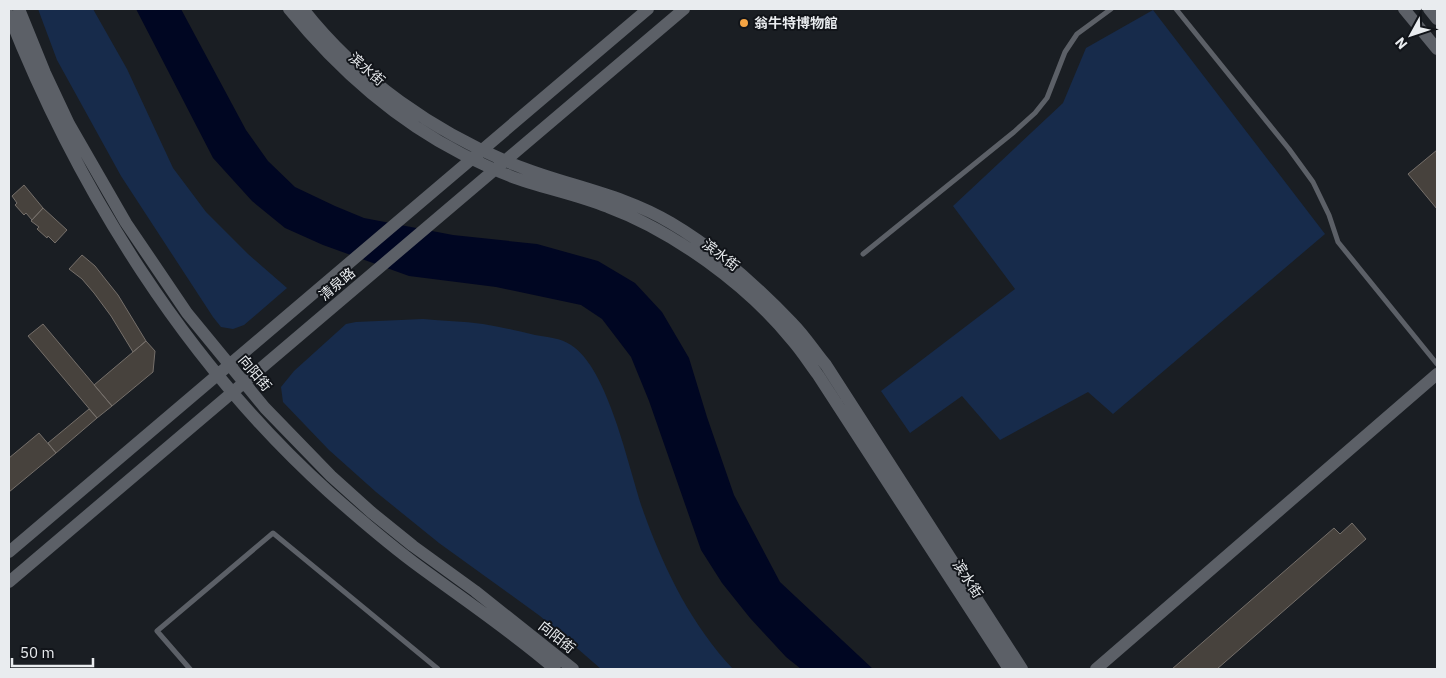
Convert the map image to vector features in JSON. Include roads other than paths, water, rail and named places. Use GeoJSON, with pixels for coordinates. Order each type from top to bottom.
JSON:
{"type":"FeatureCollection","features":[{"type":"Feature","properties":{"kind":"street","name":"向阳街"},"geometry":{"type":"LineString","coordinates":[[19,9],[45,73],[69,124],[107,192],[148,257],[187,313],[244,383],[265,408],[330,476],[413,546],[483,597],[573,669]]}},
{"type":"Feature","properties":{"kind":"street","name":"滨水街"},"geometry":{"type":"LineString","coordinates":[[289,9],[340,66],[370,93],[444,144],[506,160],[642,208],[670,222],[700,242],[740,274],[794,325],[826,365],[1022,669]]}},
{"type":"Feature","properties":{"kind":"street","name":"滨水街"},"geometry":{"type":"LineString","coordinates":[[303,9],[337,47],[378,84],[414,111],[456,137],[496,169],[510,176],[607,206],[636,218],[666,234],[694,253],[759,306],[790,338],[818,375],[1009,669]]}},
{"type":"Feature","properties":{"kind":"street","name":"清泉路"},"geometry":{"type":"LineString","coordinates":[[9,552],[648,9]]}},
{"type":"Feature","properties":{"kind":"street","name":"清泉路"},"geometry":{"type":"LineString","coordinates":[[9,582],[684,9]]}},
{"type":"Feature","properties":{"kind":"street"},"geometry":{"type":"LineString","coordinates":[[1404,9],[1437,49]]}},
{"type":"Feature","properties":{"kind":"street"},"geometry":{"type":"LineString","coordinates":[[1429,9],[1437,19]]}},
{"type":"Feature","properties":{"kind":"street","name":"向阳街"},"geometry":{"type":"LineString","coordinates":[[9,15],[55,122],[86,181],[154,289],[197,348],[233,392],[281,444],[349,509],[411,560],[555,669]]}},
{"type":"Feature","properties":{"kind":"street"},"geometry":{"type":"LineString","coordinates":[[1096,669],[1437,374]]}},
{"type":"Feature","properties":{"kind":"lane"},"geometry":{"type":"LineString","coordinates":[[863,254],[1035,113],[1047,98],[1066,52],[1077,34],[1111,9]]}},
{"type":"Feature","properties":{"kind":"lane"},"geometry":{"type":"LineString","coordinates":[[1176,9],[1289,148],[1313,182],[1329,215],[1338,242],[1437,364]]}},
{"type":"Feature","properties":{"kind":"lane"},"geometry":{"type":"LineString","coordinates":[[190,669],[157,630],[274,534],[435,668]]}},
{"type":"Feature","properties":{"kind":"place","name":"翁牛特博物館"},"geometry":{"type":"Point","coordinates":[744,23]}}]}
